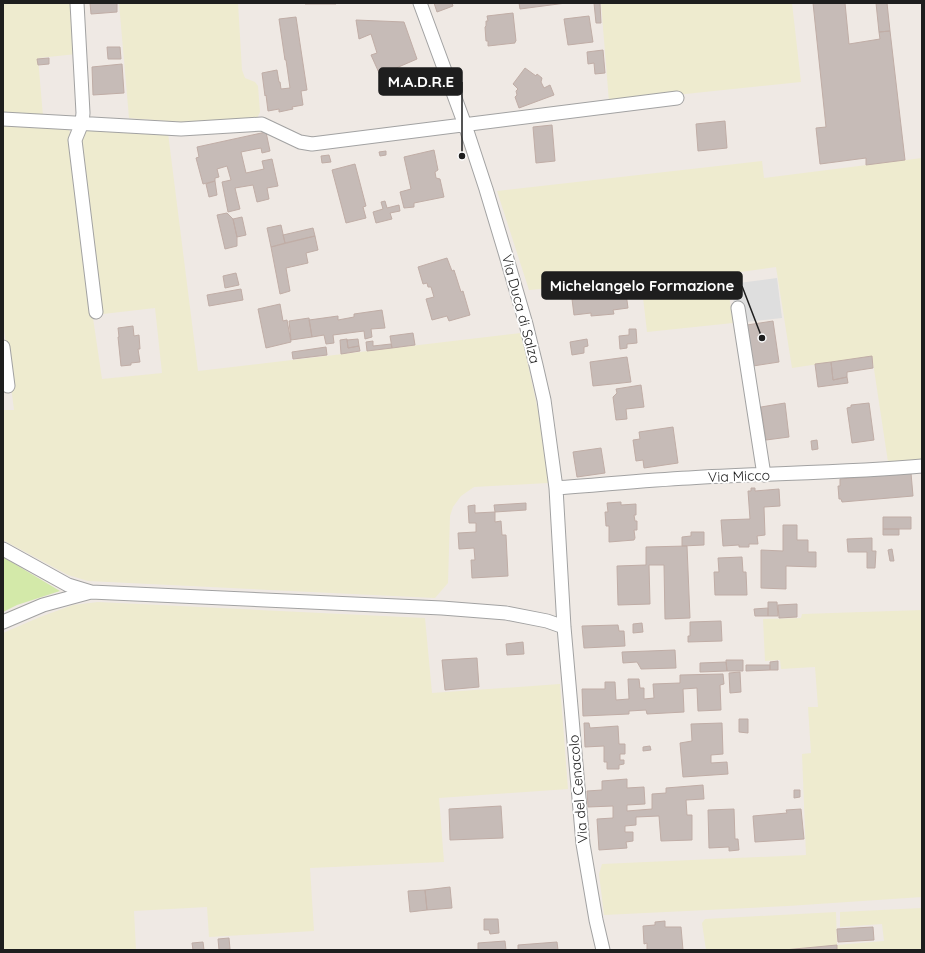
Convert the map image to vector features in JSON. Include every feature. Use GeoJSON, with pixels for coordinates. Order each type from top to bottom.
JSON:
{"type":"FeatureCollection","features":[{"type":"Feature","properties":{"kind":"street"},"geometry":{"type":"LineString","coordinates":[[77,3],[83,113],[82,124],[75,140],[96,312]]}},
{"type":"Feature","properties":{"kind":"street","name":"Via Duca di Salza"},"geometry":{"type":"LineString","coordinates":[[420,3],[466,126],[505,252],[536,365],[544,400],[556,488],[564,627]]}},
{"type":"Feature","properties":{"kind":"street"},"geometry":{"type":"LineString","coordinates":[[3,119],[181,129],[262,124],[300,142],[312,144],[466,126],[677,98]]}},
{"type":"Feature","properties":{"kind":"street"},"geometry":{"type":"LineString","coordinates":[[738,308],[764,475]]}},
{"type":"Feature","properties":{"kind":"street"},"geometry":{"type":"LineString","coordinates":[[3,346],[8,386]]}},
{"type":"Feature","properties":{"kind":"street","name":"Via Micco"},"geometry":{"type":"LineString","coordinates":[[556,488],[688,478],[889,469],[922,466]]}},
{"type":"Feature","properties":{"kind":"street"},"geometry":{"type":"LineString","coordinates":[[3,549],[68,585],[91,592],[442,608],[506,613],[547,621],[564,627]]}},
{"type":"Feature","properties":{"kind":"street"},"geometry":{"type":"LineString","coordinates":[[3,622],[43,605],[91,592]]}},
{"type":"Feature","properties":{"kind":"street","name":"Via del Cenacolo"},"geometry":{"type":"LineString","coordinates":[[564,627],[583,844],[596,920],[603,950]]}},
{"type":"Feature","properties":{"kind":"shaded area"},"geometry":{"type":"Polygon","coordinates":[[[3,3],[73,3],[77,54],[38,58],[43,116],[3,114],[3,3]]]}},
{"type":"Feature","properties":{"kind":"shaded area"},"geometry":{"type":"Polygon","coordinates":[[[119,3],[238,3],[242,70],[245,78],[255,82],[258,86],[260,112],[257,118],[192,123],[129,118],[119,3]]]}},
{"type":"Feature","properties":{"kind":"shaded area"},"geometry":{"type":"Polygon","coordinates":[[[601,3],[792,3],[801,82],[609,102],[601,3]]]}},
{"type":"Feature","properties":{"kind":"shaded area"},"geometry":{"type":"Polygon","coordinates":[[[3,123],[69,127],[102,379],[162,373],[155,308],[103,314],[81,138],[85,130],[168,133],[198,371],[521,333],[539,415],[548,483],[474,487],[461,496],[453,507],[450,516],[448,583],[435,598],[88,581],[68,575],[3,540],[3,410],[14,410],[3,322],[3,123]]]}},
{"type":"Feature","properties":{"kind":"shaded area"},"geometry":{"type":"Polygon","coordinates":[[[922,158],[922,460],[888,462],[872,356],[792,368],[776,267],[726,274],[733,323],[647,332],[641,280],[529,290],[497,191],[762,161],[764,178],[922,158]]]}},
{"type":"Feature","properties":{"kind":"shaded area"},"geometry":{"type":"Polygon","coordinates":[[[777,278],[782,318],[737,323],[731,284],[777,278]]]}},
{"type":"Feature","properties":{"kind":"shaded area"},"geometry":{"type":"Polygon","coordinates":[[[98,602],[425,618],[432,693],[560,684],[568,789],[439,798],[444,862],[310,868],[314,931],[209,937],[207,907],[134,911],[136,950],[3,950],[3,633],[73,605],[98,602]]]}},
{"type":"Feature","properties":{"kind":"shaded area"},"geometry":{"type":"Polygon","coordinates":[[[922,610],[922,897],[788,906],[604,915],[599,874],[602,864],[806,855],[802,754],[811,753],[808,707],[818,707],[815,667],[781,669],[780,660],[765,661],[763,619],[801,618],[802,614],[922,610]]]}},
{"type":"Feature","properties":{"kind":"shaded area"},"geometry":{"type":"Polygon","coordinates":[[[922,908],[922,950],[837,950],[837,945],[884,941],[882,924],[840,927],[840,912],[922,908]]]}},
{"type":"Feature","properties":{"kind":"shaded area"},"geometry":{"type":"Polygon","coordinates":[[[836,912],[837,945],[784,950],[706,950],[702,923],[705,919],[836,912]]]}},
{"type":"Feature","properties":{"kind":"green space"},"geometry":{"type":"Polygon","coordinates":[[[3,557],[60,591],[17,605],[3,612],[3,557]]]}},
{"type":"Feature","properties":{"kind":"building"},"geometry":{"type":"Polygon","coordinates":[[[90,3],[117,3],[117,12],[91,14],[90,3]]]}},
{"type":"Feature","properties":{"kind":"building"},"geometry":{"type":"Polygon","coordinates":[[[336,3],[336,4],[305,4],[336,3]]]}},
{"type":"Feature","properties":{"kind":"building"},"geometry":{"type":"Polygon","coordinates":[[[434,3],[452,3],[453,6],[437,12],[434,3]]]}},
{"type":"Feature","properties":{"kind":"building"},"geometry":{"type":"Polygon","coordinates":[[[519,3],[566,3],[520,9],[519,3]]]}},
{"type":"Feature","properties":{"kind":"building"},"geometry":{"type":"Polygon","coordinates":[[[594,3],[600,3],[601,23],[596,23],[594,3]]]}},
{"type":"Feature","properties":{"kind":"building"},"geometry":{"type":"Polygon","coordinates":[[[813,3],[845,3],[849,44],[880,39],[879,32],[890,31],[905,160],[866,165],[866,158],[820,164],[816,128],[826,127],[813,3]]]}},
{"type":"Feature","properties":{"kind":"building"},"geometry":{"type":"Polygon","coordinates":[[[876,3],[887,3],[890,31],[879,32],[876,3]]]}},
{"type":"Feature","properties":{"kind":"building"},"geometry":{"type":"Polygon","coordinates":[[[513,13],[515,43],[488,46],[485,27],[486,21],[488,21],[487,16],[513,13]]]}},
{"type":"Feature","properties":{"kind":"building"},"geometry":{"type":"Polygon","coordinates":[[[589,16],[593,42],[568,45],[564,19],[589,16]]]}},
{"type":"Feature","properties":{"kind":"building"},"geometry":{"type":"Polygon","coordinates":[[[296,17],[307,90],[301,91],[303,105],[279,112],[279,109],[268,111],[262,73],[277,70],[281,89],[290,88],[279,19],[296,17]]]}},
{"type":"Feature","properties":{"kind":"building"},"geometry":{"type":"Polygon","coordinates":[[[356,20],[404,22],[417,59],[380,75],[371,55],[377,53],[371,34],[359,39],[356,20]]]}},
{"type":"Feature","properties":{"kind":"building"},"geometry":{"type":"Polygon","coordinates":[[[107,47],[120,47],[121,59],[108,59],[107,47]]]}},
{"type":"Feature","properties":{"kind":"building"},"geometry":{"type":"Polygon","coordinates":[[[603,50],[605,73],[595,74],[594,63],[588,64],[587,52],[603,50]]]}},
{"type":"Feature","properties":{"kind":"building"},"geometry":{"type":"Polygon","coordinates":[[[49,58],[49,64],[38,65],[37,59],[49,58]]]}},
{"type":"Feature","properties":{"kind":"building"},"geometry":{"type":"Polygon","coordinates":[[[122,64],[124,93],[93,95],[92,67],[122,64]]]}},
{"type":"Feature","properties":{"kind":"building"},"geometry":{"type":"Polygon","coordinates":[[[525,68],[536,76],[537,74],[542,78],[541,82],[544,88],[550,85],[554,95],[519,108],[515,97],[518,89],[513,84],[525,68]]]}},
{"type":"Feature","properties":{"kind":"building"},"geometry":{"type":"Polygon","coordinates":[[[725,121],[727,148],[698,151],[696,124],[725,121]]]}},
{"type":"Feature","properties":{"kind":"building"},"geometry":{"type":"Polygon","coordinates":[[[552,125],[555,161],[536,163],[533,127],[552,125]]]}},
{"type":"Feature","properties":{"kind":"building"},"geometry":{"type":"Polygon","coordinates":[[[266,132],[270,151],[262,153],[261,148],[241,152],[246,173],[264,169],[262,161],[272,159],[278,186],[267,188],[269,199],[257,202],[253,185],[235,188],[240,209],[228,212],[222,182],[231,180],[227,166],[217,169],[219,177],[215,178],[215,181],[203,184],[196,158],[199,157],[197,147],[266,132]]]}},
{"type":"Feature","properties":{"kind":"building"},"geometry":{"type":"Polygon","coordinates":[[[434,150],[438,170],[435,172],[436,178],[440,179],[444,197],[414,203],[414,207],[404,208],[400,192],[411,189],[404,157],[434,150]]]}},
{"type":"Feature","properties":{"kind":"building"},"geometry":{"type":"Polygon","coordinates":[[[386,151],[386,155],[380,156],[379,152],[386,151]]]}},
{"type":"Feature","properties":{"kind":"building"},"geometry":{"type":"Polygon","coordinates":[[[329,155],[331,162],[322,163],[321,156],[329,155]]]}},
{"type":"Feature","properties":{"kind":"building"},"geometry":{"type":"Polygon","coordinates":[[[355,164],[366,206],[363,207],[366,218],[346,223],[332,170],[355,164]]]}},
{"type":"Feature","properties":{"kind":"building"},"geometry":{"type":"Polygon","coordinates":[[[215,181],[217,195],[209,197],[206,184],[215,181]]]}},
{"type":"Feature","properties":{"kind":"building"},"geometry":{"type":"Polygon","coordinates":[[[385,201],[387,208],[399,205],[400,211],[390,213],[392,219],[376,223],[373,212],[383,209],[381,202],[385,201]]]}},
{"type":"Feature","properties":{"kind":"building"},"geometry":{"type":"Polygon","coordinates":[[[227,213],[233,219],[237,237],[237,246],[225,249],[217,215],[227,213]]]}},
{"type":"Feature","properties":{"kind":"building"},"geometry":{"type":"Polygon","coordinates":[[[242,217],[246,235],[237,237],[233,219],[242,217]]]}},
{"type":"Feature","properties":{"kind":"building"},"geometry":{"type":"Polygon","coordinates":[[[281,225],[285,243],[271,247],[267,228],[281,225]]]}},
{"type":"Feature","properties":{"kind":"building"},"geometry":{"type":"Polygon","coordinates":[[[313,228],[315,236],[285,243],[283,235],[313,228]]]}},
{"type":"Feature","properties":{"kind":"building"},"geometry":{"type":"Polygon","coordinates":[[[315,236],[318,250],[306,253],[308,263],[286,268],[290,291],[280,294],[271,247],[315,236]]]}},
{"type":"Feature","properties":{"kind":"building"},"geometry":{"type":"Polygon","coordinates":[[[447,258],[452,271],[454,270],[461,292],[463,291],[470,315],[449,321],[447,316],[432,320],[426,299],[434,297],[431,287],[428,287],[427,283],[423,284],[418,267],[447,258]]]}},
{"type":"Feature","properties":{"kind":"building"},"geometry":{"type":"Polygon","coordinates":[[[236,273],[239,285],[225,288],[223,276],[236,273]]]}},
{"type":"Feature","properties":{"kind":"building"},"geometry":{"type":"Polygon","coordinates":[[[620,286],[621,293],[626,293],[628,308],[613,310],[614,314],[591,316],[591,313],[574,315],[572,299],[599,295],[598,289],[620,286]]]}},
{"type":"Feature","properties":{"kind":"building"},"geometry":{"type":"Polygon","coordinates":[[[241,289],[243,300],[209,306],[207,295],[241,289]]]}},
{"type":"Feature","properties":{"kind":"building"},"geometry":{"type":"Polygon","coordinates":[[[280,304],[283,321],[287,320],[291,342],[266,348],[258,309],[280,304]]]}},
{"type":"Feature","properties":{"kind":"building"},"geometry":{"type":"Polygon","coordinates":[[[382,310],[385,328],[371,329],[372,337],[365,339],[364,331],[333,335],[334,343],[326,344],[324,335],[312,337],[309,320],[338,316],[338,320],[354,317],[354,314],[382,310]]]}},
{"type":"Feature","properties":{"kind":"building"},"geometry":{"type":"Polygon","coordinates":[[[309,318],[312,337],[291,340],[289,321],[309,318]]]}},
{"type":"Feature","properties":{"kind":"building"},"geometry":{"type":"Polygon","coordinates":[[[773,321],[779,362],[753,366],[747,325],[773,321]]]}},
{"type":"Feature","properties":{"kind":"building"},"geometry":{"type":"Polygon","coordinates":[[[133,326],[134,336],[139,335],[140,349],[138,349],[140,362],[121,366],[118,328],[133,326]]]}},
{"type":"Feature","properties":{"kind":"building"},"geometry":{"type":"Polygon","coordinates":[[[629,329],[636,329],[637,343],[627,344],[627,348],[620,349],[619,336],[629,335],[629,329]]]}},
{"type":"Feature","properties":{"kind":"building"},"geometry":{"type":"Polygon","coordinates":[[[413,333],[415,345],[392,348],[390,336],[413,333]]]}},
{"type":"Feature","properties":{"kind":"building"},"geometry":{"type":"Polygon","coordinates":[[[347,339],[348,348],[359,346],[360,351],[341,354],[340,340],[347,339]]]}},
{"type":"Feature","properties":{"kind":"building"},"geometry":{"type":"Polygon","coordinates":[[[358,339],[359,346],[348,348],[347,340],[358,339]]]}},
{"type":"Feature","properties":{"kind":"building"},"geometry":{"type":"Polygon","coordinates":[[[587,339],[588,346],[584,347],[584,353],[572,355],[570,342],[587,339]]]}},
{"type":"Feature","properties":{"kind":"building"},"geometry":{"type":"Polygon","coordinates":[[[373,341],[373,346],[391,344],[392,348],[367,351],[366,342],[373,341]]]}},
{"type":"Feature","properties":{"kind":"building"},"geometry":{"type":"Polygon","coordinates":[[[326,347],[327,355],[293,359],[292,352],[326,347]]]}},
{"type":"Feature","properties":{"kind":"building"},"geometry":{"type":"Polygon","coordinates":[[[872,356],[873,368],[847,372],[847,377],[833,380],[831,362],[872,356]]]}},
{"type":"Feature","properties":{"kind":"building"},"geometry":{"type":"Polygon","coordinates":[[[627,357],[631,382],[593,386],[590,362],[627,357]]]}},
{"type":"Feature","properties":{"kind":"building"},"geometry":{"type":"Polygon","coordinates":[[[831,362],[833,380],[847,377],[848,383],[818,387],[815,364],[831,362]]]}},
{"type":"Feature","properties":{"kind":"building"},"geometry":{"type":"Polygon","coordinates":[[[641,385],[644,407],[626,409],[627,419],[616,420],[613,397],[617,393],[616,389],[641,385]]]}},
{"type":"Feature","properties":{"kind":"building"},"geometry":{"type":"Polygon","coordinates":[[[785,403],[789,437],[766,440],[761,407],[785,403]]]}},
{"type":"Feature","properties":{"kind":"building"},"geometry":{"type":"Polygon","coordinates":[[[869,403],[874,440],[852,443],[847,408],[851,407],[851,405],[869,403]]]}},
{"type":"Feature","properties":{"kind":"building"},"geometry":{"type":"Polygon","coordinates":[[[673,427],[678,463],[644,468],[643,460],[636,461],[633,440],[640,439],[639,432],[673,427]]]}},
{"type":"Feature","properties":{"kind":"building"},"geometry":{"type":"Polygon","coordinates":[[[817,440],[818,449],[812,450],[811,441],[817,440]]]}},
{"type":"Feature","properties":{"kind":"building"},"geometry":{"type":"Polygon","coordinates":[[[601,448],[605,473],[577,477],[573,452],[601,448]]]}},
{"type":"Feature","properties":{"kind":"building"},"geometry":{"type":"Polygon","coordinates":[[[911,473],[913,496],[842,502],[841,499],[839,499],[838,486],[840,486],[840,479],[911,473]]]}},
{"type":"Feature","properties":{"kind":"building"},"geometry":{"type":"Polygon","coordinates":[[[751,488],[755,488],[755,491],[779,489],[780,506],[764,507],[765,535],[757,536],[758,544],[749,544],[749,547],[739,547],[739,545],[723,546],[721,520],[750,519],[748,491],[751,491],[751,488]]]}},
{"type":"Feature","properties":{"kind":"building"},"geometry":{"type":"Polygon","coordinates":[[[621,502],[621,505],[636,504],[636,515],[634,515],[635,521],[637,521],[637,530],[634,530],[635,538],[634,540],[609,542],[609,526],[606,526],[605,512],[608,512],[607,503],[621,502]]]}},
{"type":"Feature","properties":{"kind":"building"},"geometry":{"type":"Polygon","coordinates":[[[526,503],[526,510],[495,512],[494,505],[526,503]]]}},
{"type":"Feature","properties":{"kind":"building"},"geometry":{"type":"Polygon","coordinates":[[[475,505],[475,513],[495,512],[495,522],[501,521],[502,535],[506,535],[508,576],[472,578],[471,560],[475,560],[474,548],[459,549],[458,533],[476,532],[476,523],[469,523],[468,506],[475,505]]]}},
{"type":"Feature","properties":{"kind":"building"},"geometry":{"type":"Polygon","coordinates":[[[883,517],[911,517],[911,529],[883,529],[883,517]]]}},
{"type":"Feature","properties":{"kind":"building"},"geometry":{"type":"Polygon","coordinates":[[[783,525],[797,525],[797,540],[808,540],[808,552],[816,552],[816,567],[786,566],[786,589],[761,588],[761,550],[783,551],[783,525]]]}},
{"type":"Feature","properties":{"kind":"building"},"geometry":{"type":"Polygon","coordinates":[[[883,529],[899,529],[899,535],[883,535],[883,529]]]}},
{"type":"Feature","properties":{"kind":"building"},"geometry":{"type":"Polygon","coordinates":[[[691,532],[704,532],[704,545],[682,546],[682,537],[691,536],[691,532]]]}},
{"type":"Feature","properties":{"kind":"building"},"geometry":{"type":"Polygon","coordinates":[[[872,538],[872,551],[876,551],[875,568],[867,568],[867,552],[848,552],[847,539],[872,538]]]}},
{"type":"Feature","properties":{"kind":"building"},"geometry":{"type":"Polygon","coordinates":[[[687,546],[690,618],[665,619],[664,565],[649,565],[650,604],[618,605],[617,566],[646,565],[646,547],[687,546]]]}},
{"type":"Feature","properties":{"kind":"building"},"geometry":{"type":"Polygon","coordinates":[[[892,549],[894,561],[890,561],[888,550],[892,549]]]}},
{"type":"Feature","properties":{"kind":"building"},"geometry":{"type":"Polygon","coordinates":[[[742,557],[743,572],[746,572],[747,595],[715,595],[714,572],[719,572],[718,558],[742,557]]]}},
{"type":"Feature","properties":{"kind":"building"},"geometry":{"type":"Polygon","coordinates":[[[768,602],[777,602],[778,616],[768,616],[768,602]]]}},
{"type":"Feature","properties":{"kind":"building"},"geometry":{"type":"Polygon","coordinates":[[[797,604],[797,617],[779,618],[778,605],[797,604]]]}},
{"type":"Feature","properties":{"kind":"building"},"geometry":{"type":"Polygon","coordinates":[[[768,608],[768,616],[755,616],[754,609],[768,608]]]}},
{"type":"Feature","properties":{"kind":"building"},"geometry":{"type":"Polygon","coordinates":[[[721,621],[722,641],[688,642],[688,636],[690,636],[690,622],[721,621]]]}},
{"type":"Feature","properties":{"kind":"building"},"geometry":{"type":"Polygon","coordinates":[[[642,623],[643,632],[633,633],[633,624],[642,623]]]}},
{"type":"Feature","properties":{"kind":"building"},"geometry":{"type":"Polygon","coordinates":[[[618,625],[619,631],[624,631],[625,646],[584,648],[582,626],[618,625]]]}},
{"type":"Feature","properties":{"kind":"building"},"geometry":{"type":"Polygon","coordinates":[[[523,642],[524,654],[507,655],[506,644],[523,642]]]}},
{"type":"Feature","properties":{"kind":"building"},"geometry":{"type":"Polygon","coordinates":[[[675,650],[676,668],[641,669],[637,662],[623,663],[622,652],[675,650]]]}},
{"type":"Feature","properties":{"kind":"building"},"geometry":{"type":"Polygon","coordinates":[[[477,658],[479,687],[445,690],[442,660],[477,658]]]}},
{"type":"Feature","properties":{"kind":"building"},"geometry":{"type":"Polygon","coordinates":[[[726,660],[743,660],[743,671],[727,671],[726,660]]]}},
{"type":"Feature","properties":{"kind":"building"},"geometry":{"type":"Polygon","coordinates":[[[778,661],[778,670],[770,670],[770,662],[778,661]]]}},
{"type":"Feature","properties":{"kind":"building"},"geometry":{"type":"Polygon","coordinates":[[[726,662],[727,671],[700,672],[700,663],[726,662]]]}},
{"type":"Feature","properties":{"kind":"building"},"geometry":{"type":"Polygon","coordinates":[[[746,665],[770,665],[770,670],[746,671],[746,665]]]}},
{"type":"Feature","properties":{"kind":"building"},"geometry":{"type":"Polygon","coordinates":[[[740,672],[741,692],[730,693],[729,673],[740,672]]]}},
{"type":"Feature","properties":{"kind":"building"},"geometry":{"type":"Polygon","coordinates":[[[723,674],[724,684],[720,685],[721,710],[698,711],[697,688],[683,689],[684,712],[647,714],[646,710],[629,711],[629,714],[583,716],[582,689],[605,689],[605,682],[615,682],[616,700],[629,699],[628,679],[639,679],[640,688],[644,688],[644,699],[654,698],[653,684],[680,683],[680,675],[723,674]]]}},
{"type":"Feature","properties":{"kind":"building"},"geometry":{"type":"Polygon","coordinates":[[[739,719],[748,719],[748,733],[739,732],[739,719]]]}},
{"type":"Feature","properties":{"kind":"building"},"geometry":{"type":"Polygon","coordinates":[[[584,723],[589,723],[590,728],[618,726],[619,744],[625,744],[625,754],[620,754],[620,760],[624,760],[624,764],[619,765],[619,769],[607,769],[607,762],[604,762],[604,746],[585,747],[584,723]]]}},
{"type":"Feature","properties":{"kind":"building"},"geometry":{"type":"Polygon","coordinates":[[[722,723],[723,754],[711,755],[711,763],[727,762],[728,774],[683,777],[680,743],[692,741],[691,724],[722,723]]]}},
{"type":"Feature","properties":{"kind":"building"},"geometry":{"type":"Polygon","coordinates":[[[650,746],[651,750],[643,751],[643,747],[650,746]]]}},
{"type":"Feature","properties":{"kind":"building"},"geometry":{"type":"Polygon","coordinates":[[[627,779],[627,788],[644,787],[645,804],[627,805],[627,811],[652,809],[652,794],[666,793],[666,788],[703,785],[704,799],[686,800],[687,815],[692,815],[692,840],[661,841],[659,816],[636,817],[636,825],[625,826],[625,832],[633,832],[633,841],[626,842],[627,848],[599,850],[597,819],[613,818],[613,806],[588,807],[587,791],[602,790],[602,781],[627,779]]]}},
{"type":"Feature","properties":{"kind":"building"},"geometry":{"type":"Polygon","coordinates":[[[794,790],[800,790],[800,797],[794,798],[794,790]]]}},
{"type":"Feature","properties":{"kind":"building"},"geometry":{"type":"Polygon","coordinates":[[[501,806],[503,838],[450,840],[449,809],[501,806]]]}},
{"type":"Feature","properties":{"kind":"building"},"geometry":{"type":"Polygon","coordinates":[[[734,809],[735,839],[738,839],[739,850],[729,851],[729,847],[709,848],[708,810],[734,809]]]}},
{"type":"Feature","properties":{"kind":"building"},"geometry":{"type":"Polygon","coordinates":[[[801,809],[804,839],[755,842],[753,816],[787,813],[786,810],[801,809]]]}},
{"type":"Feature","properties":{"kind":"building"},"geometry":{"type":"Polygon","coordinates":[[[450,887],[452,908],[427,910],[425,890],[450,887]]]}},
{"type":"Feature","properties":{"kind":"building"},"geometry":{"type":"Polygon","coordinates":[[[425,890],[427,910],[410,912],[408,891],[425,890]]]}},
{"type":"Feature","properties":{"kind":"building"},"geometry":{"type":"Polygon","coordinates":[[[484,919],[498,919],[499,933],[490,934],[489,930],[484,930],[484,919]]]}},
{"type":"Feature","properties":{"kind":"building"},"geometry":{"type":"Polygon","coordinates":[[[665,921],[665,927],[681,927],[683,950],[647,950],[647,943],[644,944],[643,926],[655,925],[655,922],[665,921]]]}},
{"type":"Feature","properties":{"kind":"building"},"geometry":{"type":"Polygon","coordinates":[[[873,927],[874,940],[838,942],[837,929],[873,927]]]}},
{"type":"Feature","properties":{"kind":"building"},"geometry":{"type":"Polygon","coordinates":[[[229,938],[230,949],[219,950],[218,939],[229,938]]]}},
{"type":"Feature","properties":{"kind":"building"},"geometry":{"type":"Polygon","coordinates":[[[505,941],[506,950],[478,950],[478,943],[505,941]]]}},
{"type":"Feature","properties":{"kind":"building"},"geometry":{"type":"Polygon","coordinates":[[[203,942],[204,950],[193,950],[192,943],[203,942]]]}},
{"type":"Feature","properties":{"kind":"building"},"geometry":{"type":"Polygon","coordinates":[[[557,942],[558,950],[518,950],[518,945],[557,942]]]}},
{"type":"Feature","properties":{"kind":"building"},"geometry":{"type":"Polygon","coordinates":[[[837,945],[837,950],[784,950],[837,945]]]}},
{"type":"Feature","properties":{"kind":"place","name":"M.A.D.R.E"},"geometry":{"type":"Point","coordinates":[462,156]}},
{"type":"Feature","properties":{"kind":"place","name":"Michelangelo Formazione"},"geometry":{"type":"Point","coordinates":[762,338]}}]}
